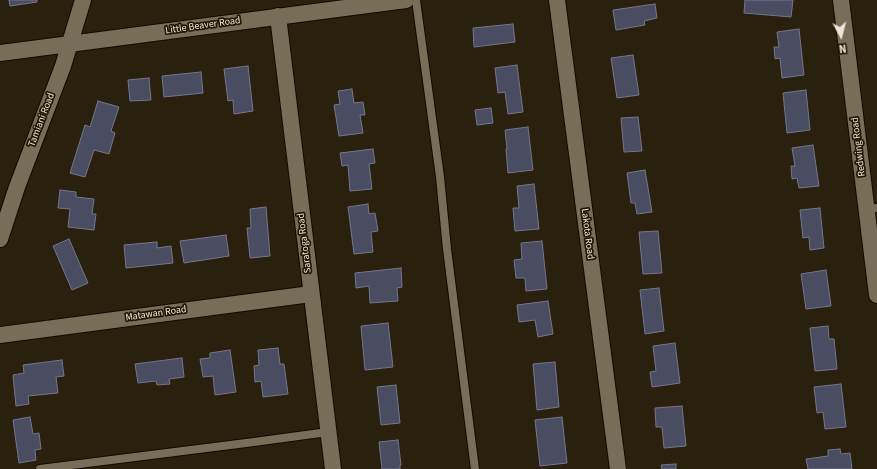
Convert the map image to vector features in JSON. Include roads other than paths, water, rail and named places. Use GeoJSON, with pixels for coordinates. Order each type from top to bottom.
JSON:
{"type":"FeatureCollection","features":[{"type":"Feature","properties":{"kind":"street","name":"Tamiani Road"},"geometry":{"type":"LineString","coordinates":[[0,239],[17,187],[63,66],[83,0]]}},
{"type":"Feature","properties":{"kind":"street","name":"Little Beaver Road"},"geometry":{"type":"LineString","coordinates":[[0,53],[406,0]]}},
{"type":"Feature","properties":{"kind":"street","name":"Lakota Road"},"geometry":{"type":"LineString","coordinates":[[557,0],[618,469]]}},
{"type":"Feature","properties":{"kind":"street","name":"Redwing Road"},"geometry":{"type":"LineString","coordinates":[[841,0],[872,208],[877,295]]}},
{"type":"Feature","properties":{"kind":"street","name":"Saratoga Road"},"geometry":{"type":"LineString","coordinates":[[278,16],[333,469]]}},
{"type":"Feature","properties":{"kind":"street","name":"Matawan Road"},"geometry":{"type":"LineString","coordinates":[[0,335],[311,294]]}},
{"type":"Feature","properties":{"kind":"lane"},"geometry":{"type":"LineString","coordinates":[[416,0],[440,177],[447,249],[475,469]]}},
{"type":"Feature","properties":{"kind":"lane"},"geometry":{"type":"LineString","coordinates":[[40,469],[328,432]]}}]}
